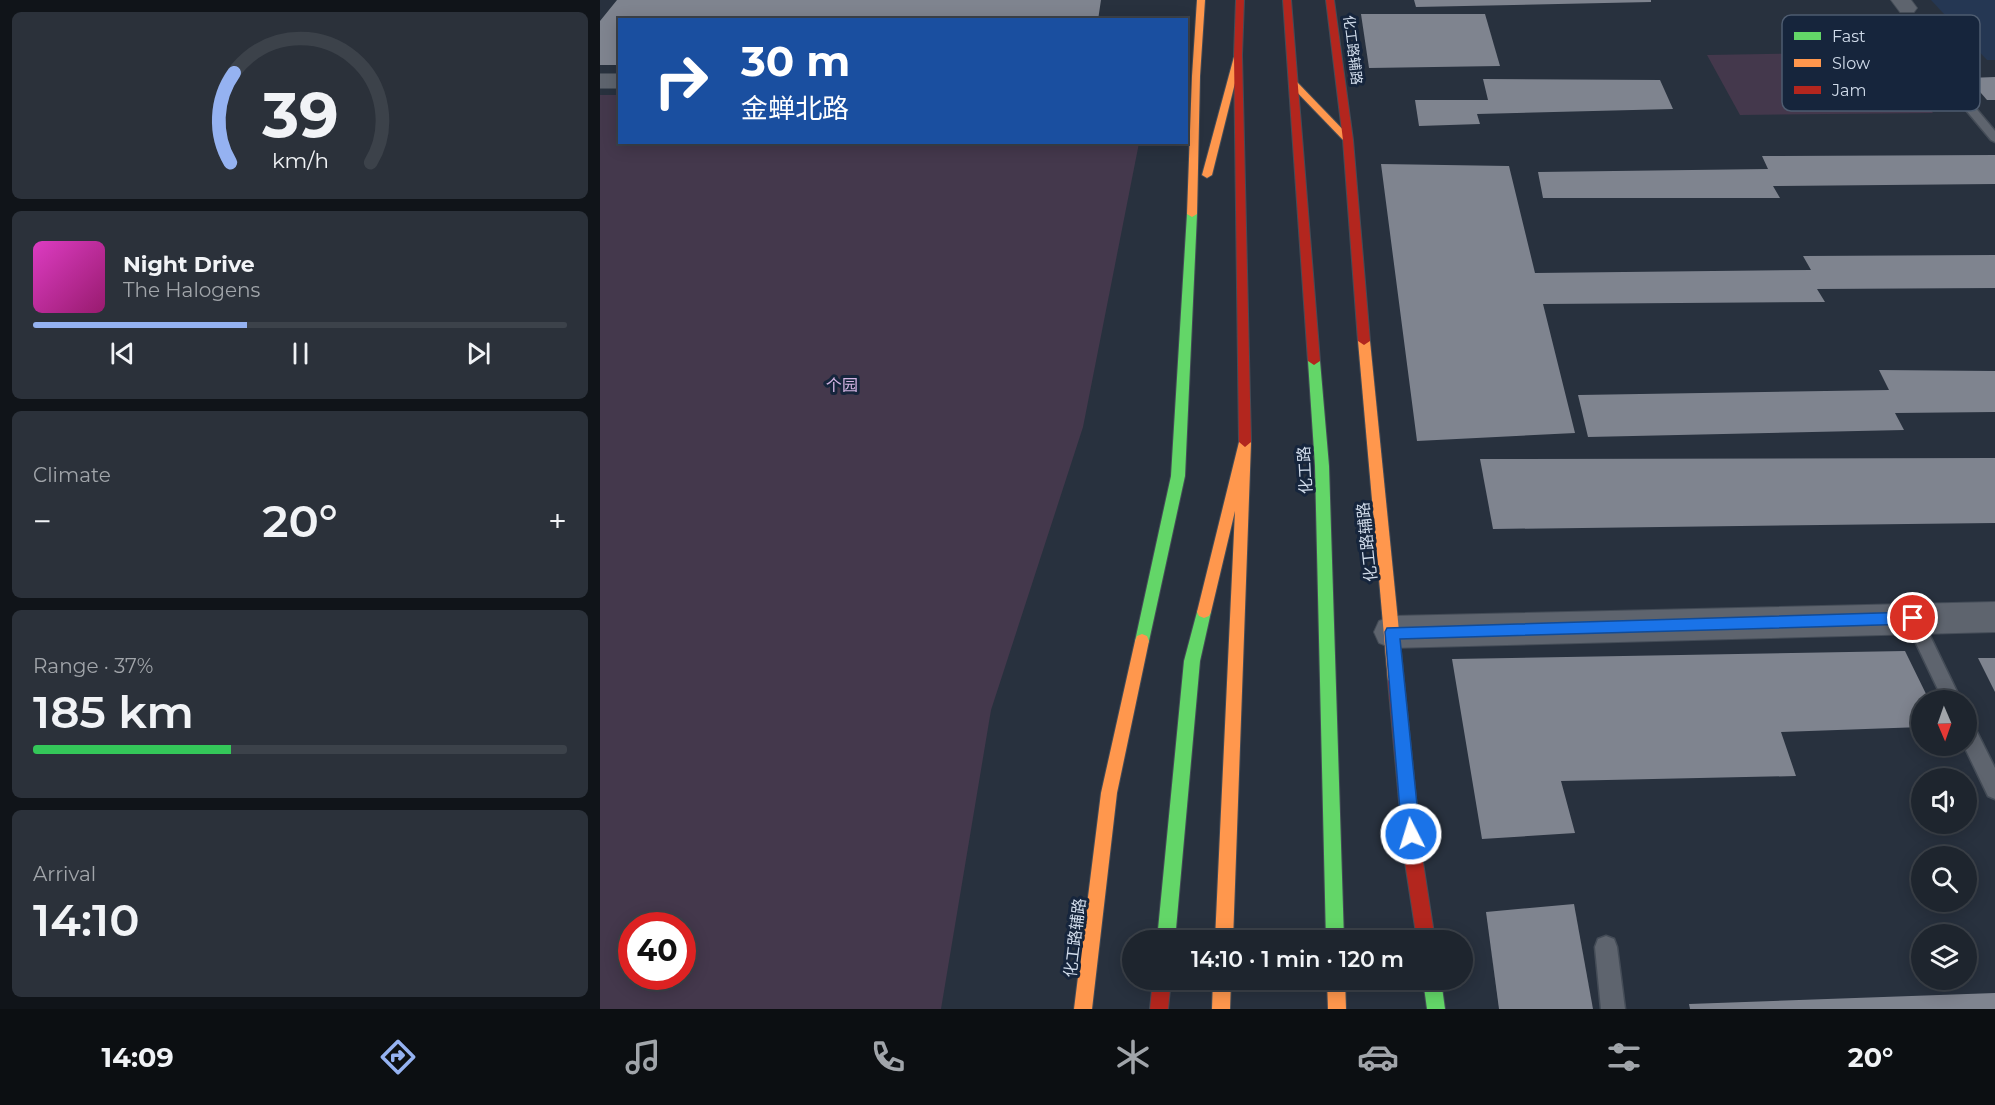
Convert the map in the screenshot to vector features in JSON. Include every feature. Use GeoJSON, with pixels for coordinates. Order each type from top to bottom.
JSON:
{"type":"FeatureCollection","features":[{"type":"Feature","properties":{"kind":"main road","name":"化工路辅路"},"geometry":{"type":"LineString","coordinates":[[1083,1009],[1108,793],[1178,476],[1192,231],[1191,76],[1201,0]]}},
{"type":"Feature","properties":{"kind":"main road"},"geometry":{"type":"LineString","coordinates":[[1224,930],[1245,443],[1238,55],[1240,0]]}},
{"type":"Feature","properties":{"kind":"main road","name":"化工路"},"geometry":{"type":"LineString","coordinates":[[1287,0],[1322,466],[1335,930]]}},
{"type":"Feature","properties":{"kind":"main road","name":"化工路辅路"},"geometry":{"type":"LineString","coordinates":[[1330,0],[1348,140],[1365,357],[1413,856],[1424,930]]}},
{"type":"Feature","properties":{"kind":"main road","name":"化工路辅路"},"geometry":{"type":"LineString","coordinates":[[1192,231],[1238,55]]}},
{"type":"Feature","properties":{"kind":"main road"},"geometry":{"type":"LineString","coordinates":[[1294,84],[1348,140]]}},
{"type":"Feature","properties":{"kind":"main road"},"geometry":{"type":"LineString","coordinates":[[1167,930],[1192,661],[1245,443]]}},
{"type":"Feature","properties":{"kind":"main road"},"geometry":{"type":"LineString","coordinates":[[1160,1009],[1161,990]]}},
{"type":"Feature","properties":{"kind":"main road"},"geometry":{"type":"LineString","coordinates":[[1221,1009],[1222,990]]}},
{"type":"Feature","properties":{"kind":"main road"},"geometry":{"type":"LineString","coordinates":[[1336,990],[1337,1009]]}},
{"type":"Feature","properties":{"kind":"main road"},"geometry":{"type":"LineString","coordinates":[[1433,990],[1436,1009]]}},
{"type":"Feature","properties":{"kind":"street"},"geometry":{"type":"LineString","coordinates":[[600,81],[618,81]]}},
{"type":"Feature","properties":{"kind":"street"},"geometry":{"type":"LineString","coordinates":[[1392,632],[1995,617]]}},
{"type":"Feature","properties":{"kind":"lane"},"geometry":{"type":"LineString","coordinates":[[1972,111],[1995,138]]}},
{"type":"Feature","properties":{"kind":"lane"},"geometry":{"type":"LineString","coordinates":[[1913,618],[1947,690]]}},
{"type":"Feature","properties":{"kind":"lane"},"geometry":{"type":"LineString","coordinates":[[1977,752],[1995,789]]}},
{"type":"Feature","properties":{"kind":"lane"},"geometry":{"type":"LineString","coordinates":[[1606,947],[1613,1009]]}},
{"type":"Feature","properties":{"kind":"shaded area"},"geometry":{"type":"Polygon","coordinates":[[[1931,0],[1995,0],[1995,60],[1987,60],[1980,52],[1980,15],[1945,15],[1931,0]]]}},
{"type":"Feature","properties":{"kind":"green space"},"geometry":{"type":"Polygon","coordinates":[[[1782,54],[1782,111],[1931,111],[1933,113],[1740,115],[1707,55],[1782,54]]]}},
{"type":"Feature","properties":{"kind":"green space","name":"个园"},"geometry":{"type":"Polygon","coordinates":[[[600,95],[618,95],[618,144],[1139,144],[1083,427],[991,710],[941,1009],[600,1009],[600,95]]]}},
{"type":"Feature","properties":{"kind":"building"},"geometry":{"type":"Polygon","coordinates":[[[617,0],[1101,0],[1098,18],[618,18],[618,65],[600,65],[600,21],[617,0]]]}},
{"type":"Feature","properties":{"kind":"building"},"geometry":{"type":"Polygon","coordinates":[[[1414,0],[1651,0],[1651,2],[1416,7],[1414,0]]]}},
{"type":"Feature","properties":{"kind":"building"},"geometry":{"type":"Polygon","coordinates":[[[1361,14],[1485,14],[1500,66],[1369,68],[1361,14]]]}},
{"type":"Feature","properties":{"kind":"building"},"geometry":{"type":"Polygon","coordinates":[[[1995,77],[1995,100],[1987,100],[1980,92],[1980,78],[1995,77]]]}},
{"type":"Feature","properties":{"kind":"building"},"geometry":{"type":"Polygon","coordinates":[[[1483,79],[1660,80],[1673,109],[1477,114],[1480,124],[1419,126],[1415,100],[1488,100],[1483,79]]]}},
{"type":"Feature","properties":{"kind":"building"},"geometry":{"type":"Polygon","coordinates":[[[1995,155],[1995,184],[1773,186],[1780,198],[1543,198],[1538,172],[1768,169],[1762,156],[1995,155]]]}},
{"type":"Feature","properties":{"kind":"building"},"geometry":{"type":"Polygon","coordinates":[[[1381,164],[1509,166],[1535,273],[1811,270],[1803,256],[1995,255],[1995,288],[1817,289],[1825,302],[1543,304],[1575,433],[1417,441],[1381,164]]]}},
{"type":"Feature","properties":{"kind":"building"},"geometry":{"type":"Polygon","coordinates":[[[1879,370],[1995,371],[1995,412],[1895,413],[1904,430],[1588,437],[1578,395],[1889,390],[1879,370]]]}},
{"type":"Feature","properties":{"kind":"building"},"geometry":{"type":"Polygon","coordinates":[[[1995,458],[1995,523],[1493,529],[1480,459],[1995,458]]]}},
{"type":"Feature","properties":{"kind":"building"},"geometry":{"type":"Polygon","coordinates":[[[1905,651],[1924,690],[1911,690],[1911,727],[1781,732],[1796,776],[1561,781],[1575,833],[1482,839],[1452,659],[1905,651]]]}},
{"type":"Feature","properties":{"kind":"building"},"geometry":{"type":"Polygon","coordinates":[[[1978,658],[1995,658],[1995,692],[1978,658]]]}},
{"type":"Feature","properties":{"kind":"building"},"geometry":{"type":"Polygon","coordinates":[[[1574,904],[1593,1009],[1499,1009],[1486,912],[1574,904]]]}},
{"type":"Feature","properties":{"kind":"building"},"geometry":{"type":"Polygon","coordinates":[[[1995,993],[1995,1009],[1690,1009],[1689,1004],[1995,993]]]}},
{"type":"Feature","properties":{"kind":"traffic: fast"},"geometry":{"type":"LineString","coordinates":[[1142,641],[1178,476],[1192,214]]}},
{"type":"Feature","properties":{"kind":"traffic: fast"},"geometry":{"type":"LineString","coordinates":[[1314,361],[1322,466],[1335,930]]}},
{"type":"Feature","properties":{"kind":"traffic: fast"},"geometry":{"type":"LineString","coordinates":[[1167,930],[1192,661],[1204,612]]}},
{"type":"Feature","properties":{"kind":"traffic: fast"},"geometry":{"type":"LineString","coordinates":[[1433,990],[1436,1009]]}},
{"type":"Feature","properties":{"kind":"traffic: slow"},"geometry":{"type":"LineString","coordinates":[[1192,214],[1196,76],[1201,0]]}},
{"type":"Feature","properties":{"kind":"traffic: slow"},"geometry":{"type":"LineString","coordinates":[[1207,175],[1238,55]]}},
{"type":"Feature","properties":{"kind":"traffic: slow"},"geometry":{"type":"LineString","coordinates":[[1294,84],[1348,140]]}},
{"type":"Feature","properties":{"kind":"traffic: slow"},"geometry":{"type":"LineString","coordinates":[[1364,341],[1396,681]]}},
{"type":"Feature","properties":{"kind":"traffic: slow"},"geometry":{"type":"LineString","coordinates":[[1224,930],[1245,442]]}},
{"type":"Feature","properties":{"kind":"traffic: slow"},"geometry":{"type":"LineString","coordinates":[[1204,612],[1245,443]]}},
{"type":"Feature","properties":{"kind":"traffic: slow"},"geometry":{"type":"LineString","coordinates":[[1083,1009],[1109,793],[1142,641]]}},
{"type":"Feature","properties":{"kind":"traffic: slow"},"geometry":{"type":"LineString","coordinates":[[1221,1009],[1222,990]]}},
{"type":"Feature","properties":{"kind":"traffic: slow"},"geometry":{"type":"LineString","coordinates":[[1336,990],[1337,1009]]}},
{"type":"Feature","properties":{"kind":"traffic: jam"},"geometry":{"type":"LineString","coordinates":[[1240,0],[1238,55],[1245,442]]}},
{"type":"Feature","properties":{"kind":"traffic: jam"},"geometry":{"type":"LineString","coordinates":[[1287,0],[1314,361]]}},
{"type":"Feature","properties":{"kind":"traffic: jam"},"geometry":{"type":"LineString","coordinates":[[1330,0],[1348,140],[1364,341]]}},
{"type":"Feature","properties":{"kind":"traffic: jam"},"geometry":{"type":"LineString","coordinates":[[1396,681],[1413,856],[1424,930]]}},
{"type":"Feature","properties":{"kind":"traffic: jam"},"geometry":{"type":"LineString","coordinates":[[1159,1009],[1161,990]]}},
{"type":"Feature","properties":{"kind":"route"},"geometry":{"type":"LineString","coordinates":[[1411,834],[1392,632],[1913,618]]}}]}
